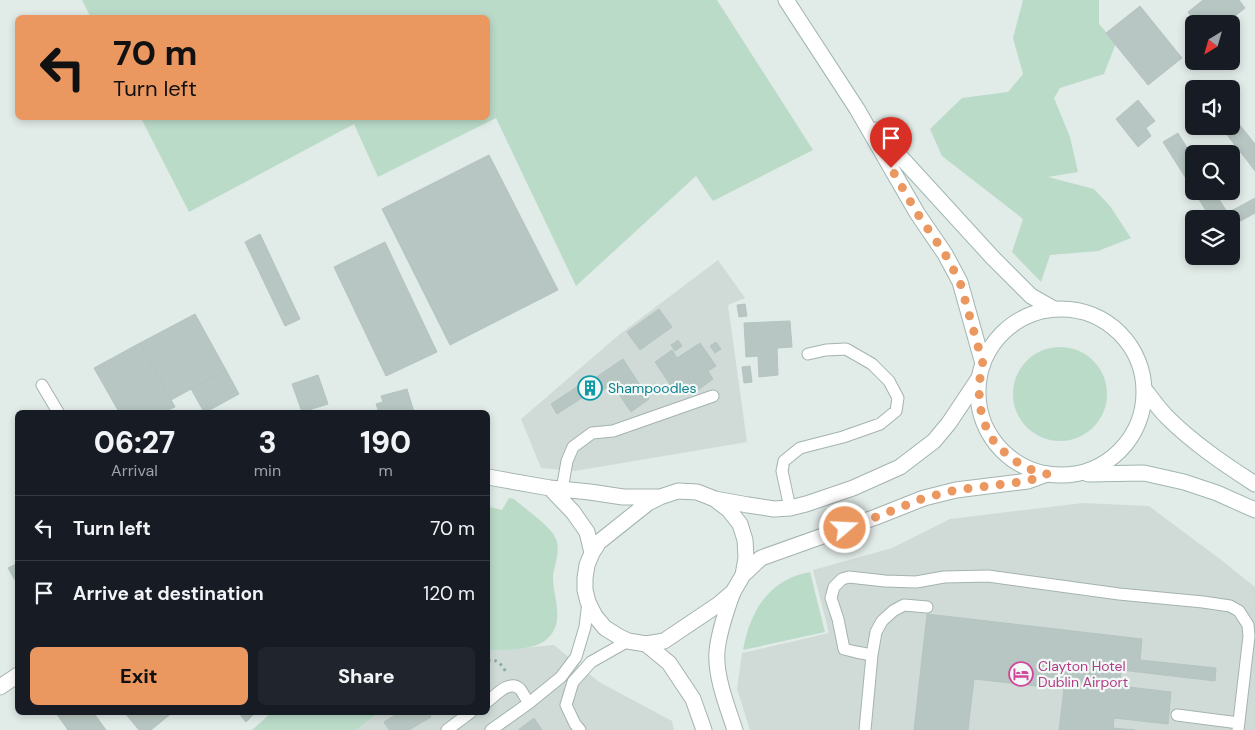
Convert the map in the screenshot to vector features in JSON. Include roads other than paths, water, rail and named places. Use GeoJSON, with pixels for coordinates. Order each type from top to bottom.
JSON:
{"type":"FeatureCollection","features":[{"type":"Feature","properties":{"kind":"street"},"geometry":{"type":"LineString","coordinates":[[786,0],[857,109],[917,213],[945,254],[960,282],[981,371],[979,400],[983,421],[993,440],[1008,456],[1026,468],[1047,474],[1063,476],[1144,473],[1217,492],[1255,510]]}},
{"type":"Feature","properties":{"kind":"street"},"geometry":{"type":"LineString","coordinates":[[857,109],[993,258],[1031,296],[1054,309]]}},
{"type":"Feature","properties":{"kind":"street"},"geometry":{"type":"LineString","coordinates":[[733,592],[720,604],[664,641],[646,644],[628,641],[605,628],[595,616],[588,602],[585,578],[587,565],[592,553],[600,542],[648,503],[660,497],[678,491],[697,492],[715,499],[774,509],[790,508],[853,488],[900,467],[934,440],[949,423],[981,371],[994,343],[1011,326],[1031,315],[1054,309],[1084,312],[1113,327],[1125,339],[1134,353],[1142,371],[1145,390],[1139,422],[1132,437],[1122,450],[1109,461],[1079,474]]}},
{"type":"Feature","properties":{"kind":"street"},"geometry":{"type":"LineString","coordinates":[[1145,390],[1166,417],[1223,463],[1255,484]]}},
{"type":"Feature","properties":{"kind":"street"},"geometry":{"type":"LineString","coordinates":[[735,730],[719,676],[717,652],[723,619],[733,592],[743,575],[761,558],[924,498],[956,490],[1028,481],[1047,474]]}},
{"type":"Feature","properties":{"kind":"street"},"geometry":{"type":"LineString","coordinates":[[490,477],[557,492],[590,492],[623,497],[660,497]]}},
{"type":"Feature","properties":{"kind":"street"},"geometry":{"type":"LineString","coordinates":[[557,492],[588,532],[592,553]]}},
{"type":"Feature","properties":{"kind":"street"},"geometry":{"type":"LineString","coordinates":[[715,499],[729,510],[740,524],[746,540],[746,558],[743,575]]}},
{"type":"Feature","properties":{"kind":"street"},"geometry":{"type":"LineString","coordinates":[[646,644],[669,664],[694,699],[704,730]]}},
{"type":"Feature","properties":{"kind":"street"},"geometry":{"type":"LineString","coordinates":[[0,687],[15,677]]}},
{"type":"Feature","properties":{"kind":"lane"},"geometry":{"type":"LineString","coordinates":[[790,508],[782,471],[784,461],[800,448],[843,437],[880,424],[896,411],[898,398],[889,382],[872,364],[846,349],[826,350],[808,354]]}},
{"type":"Feature","properties":{"kind":"lane"},"geometry":{"type":"LineString","coordinates":[[42,385],[57,410]]}},
{"type":"Feature","properties":{"kind":"lane"},"geometry":{"type":"LineString","coordinates":[[557,492],[573,447],[592,433],[613,431],[713,396]]}},
{"type":"Feature","properties":{"kind":"lane"},"geometry":{"type":"LineString","coordinates":[[872,655],[844,649],[838,619],[831,598],[834,587],[842,579],[849,577],[916,582],[944,577],[988,576],[1119,594],[1230,606],[1239,611],[1248,625],[1249,636],[1238,726],[1177,714]]}},
{"type":"Feature","properties":{"kind":"lane"},"geometry":{"type":"LineString","coordinates":[[492,730],[561,677],[576,657],[586,627],[588,602]]}},
{"type":"Feature","properties":{"kind":"lane"},"geometry":{"type":"LineString","coordinates":[[865,730],[876,632],[882,621],[893,611],[904,605],[927,607]]}},
{"type":"Feature","properties":{"kind":"lane"},"geometry":{"type":"LineString","coordinates":[[574,728],[566,705],[573,682],[591,662],[628,641]]}},
{"type":"Feature","properties":{"kind":"lane"},"geometry":{"type":"LineString","coordinates":[[490,700],[508,686],[514,685],[519,688],[529,703]]}},
{"type":"Feature","properties":{"kind":"lane"},"geometry":{"type":"LineString","coordinates":[[447,730],[467,715]]}},
{"type":"Feature","properties":{"kind":"place","name":"Shampoodles"},"geometry":{"type":"Point","coordinates":[590,388]}},
{"type":"Feature","properties":{"kind":"place","name":"Clayton Hotel Dublin Airport"},"geometry":{"type":"Point","coordinates":[1021,674]}}]}
